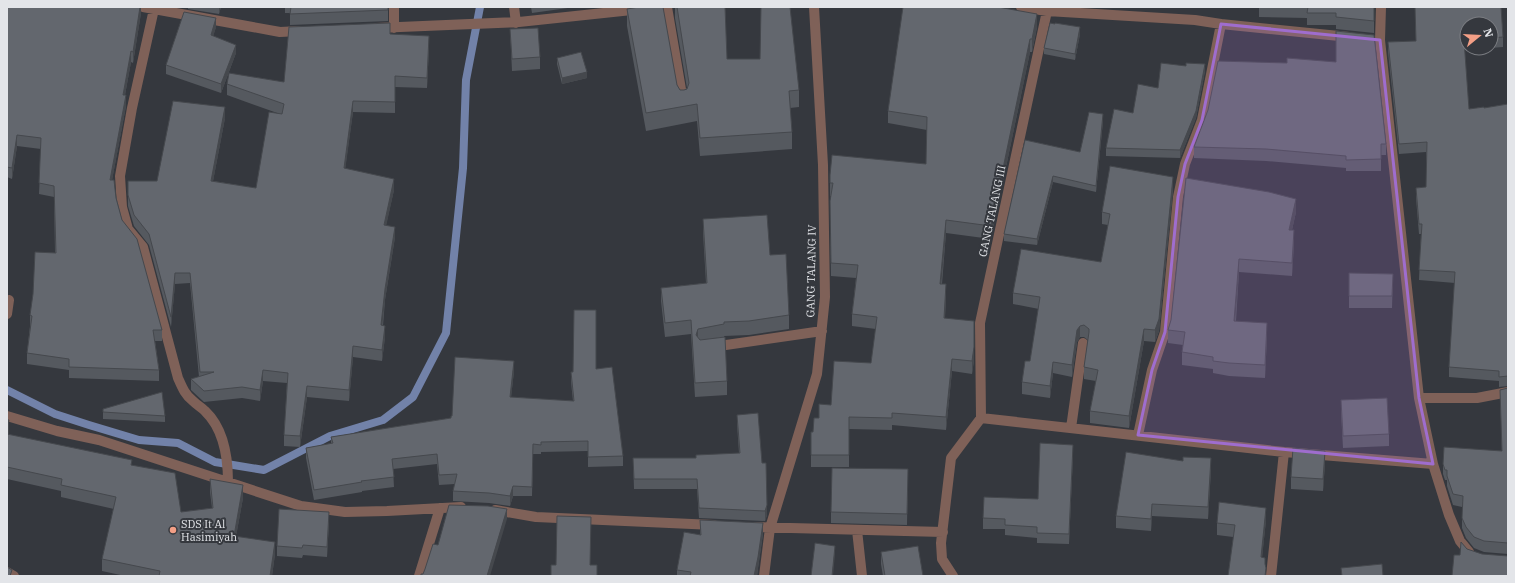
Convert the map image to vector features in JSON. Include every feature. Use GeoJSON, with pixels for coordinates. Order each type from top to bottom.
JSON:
{"type":"FeatureCollection","features":[{"type":"Feature","properties":{"kind":"street"},"geometry":{"type":"LineString","coordinates":[[143,7],[280,32],[310,31]]}},
{"type":"Feature","properties":{"kind":"street"},"geometry":{"type":"LineString","coordinates":[[394,7],[398,28]]}},
{"type":"Feature","properties":{"kind":"street"},"geometry":{"type":"LineString","coordinates":[[512,22],[514,7]]}},
{"type":"Feature","properties":{"kind":"street"},"geometry":{"type":"LineString","coordinates":[[362,29],[512,22],[660,7]]}},
{"type":"Feature","properties":{"kind":"street"},"geometry":{"type":"LineString","coordinates":[[667,7],[683,101]]}},
{"type":"Feature","properties":{"kind":"street","name":"GANG TALANG IV"},"geometry":{"type":"LineString","coordinates":[[764,576],[770,528],[817,374],[825,297],[823,165],[814,7]]}},
{"type":"Feature","properties":{"kind":"street"},"geometry":{"type":"LineString","coordinates":[[1021,7],[1047,11],[1195,20],[1358,38]]}},
{"type":"Feature","properties":{"kind":"street"},"geometry":{"type":"LineString","coordinates":[[1153,7],[1154,18]]}},
{"type":"Feature","properties":{"kind":"street"},"geometry":{"type":"LineString","coordinates":[[1381,7],[1377,39],[1419,398],[1433,464],[1448,515],[1460,540],[1470,553],[1476,556]]}},
{"type":"Feature","properties":{"kind":"street"},"geometry":{"type":"LineString","coordinates":[[154,9],[132,108],[120,176],[122,207],[128,229],[143,247],[178,378],[184,392],[212,418],[219,430],[225,446],[228,477]]}},
{"type":"Feature","properties":{"kind":"street","name":"GANG TALANG III"},"geometry":{"type":"LineString","coordinates":[[981,418],[980,323],[1047,11]]}},
{"type":"Feature","properties":{"kind":"street"},"geometry":{"type":"LineString","coordinates":[[1138,435],[1152,370],[1165,332],[1178,197],[1185,164],[1202,120],[1221,24]]}},
{"type":"Feature","properties":{"kind":"street"},"geometry":{"type":"LineString","coordinates":[[7,314],[9,300]]}},
{"type":"Feature","properties":{"kind":"street"},"geometry":{"type":"LineString","coordinates":[[702,348],[822,331]]}},
{"type":"Feature","properties":{"kind":"street"},"geometry":{"type":"LineString","coordinates":[[1071,428],[1083,343]]}},
{"type":"Feature","properties":{"kind":"street"},"geometry":{"type":"LineString","coordinates":[[1419,398],[1477,398],[1508,392]]}},
{"type":"Feature","properties":{"kind":"street"},"geometry":{"type":"LineString","coordinates":[[7,416],[57,431],[99,440],[228,477],[301,506],[345,512],[458,507],[477,508],[536,517],[726,526]]}},
{"type":"Feature","properties":{"kind":"street"},"geometry":{"type":"LineString","coordinates":[[952,576],[942,559],[941,543],[951,458],[981,418],[1284,452],[1433,464]]}},
{"type":"Feature","properties":{"kind":"street"},"geometry":{"type":"LineString","coordinates":[[1272,576],[1284,452]]}},
{"type":"Feature","properties":{"kind":"street"},"geometry":{"type":"LineString","coordinates":[[419,576],[440,508]]}},
{"type":"Feature","properties":{"kind":"street"},"geometry":{"type":"LineString","coordinates":[[741,526],[943,532]]}},
{"type":"Feature","properties":{"kind":"street"},"geometry":{"type":"LineString","coordinates":[[857,530],[862,576]]}},
{"type":"Feature","properties":{"kind":"street"},"geometry":{"type":"LineString","coordinates":[[7,572],[14,576]]}},
{"type":"Feature","properties":{"kind":"highlighted area"},"geometry":{"type":"Polygon","coordinates":[[[1221,24],[1380,40],[1419,398],[1433,464],[1138,435],[1152,370],[1165,332],[1178,197],[1185,164],[1202,120],[1221,24]]]}},
{"type":"Feature","properties":{"kind":"building"},"geometry":{"type":"Polygon","coordinates":[[[7,7],[140,7],[133,52],[131,51],[123,95],[126,95],[110,180],[114,180],[116,198],[122,220],[137,239],[162,330],[153,330],[159,370],[69,367],[69,359],[27,353],[32,316],[30,315],[33,294],[35,252],[56,253],[54,186],[39,183],[41,138],[17,135],[12,168],[7,167],[7,7]]]}},
{"type":"Feature","properties":{"kind":"building"},"geometry":{"type":"Polygon","coordinates":[[[291,7],[388,7],[388,10],[290,14],[291,7]]]}},
{"type":"Feature","properties":{"kind":"building"},"geometry":{"type":"Polygon","coordinates":[[[639,7],[663,7],[677,85],[680,90],[684,90],[687,89],[689,83],[677,7],[725,7],[727,59],[760,59],[761,7],[790,7],[799,90],[789,91],[792,132],[700,138],[697,104],[646,113],[627,9],[639,7]]]}},
{"type":"Feature","properties":{"kind":"building"},"geometry":{"type":"Polygon","coordinates":[[[903,7],[998,7],[1037,14],[1032,39],[1030,39],[991,226],[946,220],[940,284],[946,284],[944,318],[974,321],[974,347],[972,361],[952,359],[946,417],[892,413],[892,418],[849,417],[849,455],[811,455],[811,432],[813,432],[814,418],[819,418],[819,404],[831,405],[834,361],[871,363],[877,317],[852,314],[858,265],[831,263],[830,201],[833,183],[830,183],[830,175],[832,155],[926,164],[927,117],[888,111],[903,7]]]}},
{"type":"Feature","properties":{"kind":"building"},"geometry":{"type":"Polygon","coordinates":[[[1308,7],[1374,7],[1374,21],[1336,17],[1336,13],[1307,13],[1308,7]]]}},
{"type":"Feature","properties":{"kind":"building"},"geometry":{"type":"Polygon","coordinates":[[[1415,7],[1501,7],[1503,37],[1499,37],[1499,16],[1459,16],[1459,56],[1465,56],[1469,109],[1508,104],[1508,376],[1499,377],[1499,371],[1449,367],[1455,272],[1419,270],[1422,224],[1419,224],[1416,188],[1426,187],[1427,142],[1399,144],[1388,42],[1416,41],[1415,7]]]}},
{"type":"Feature","properties":{"kind":"building"},"geometry":{"type":"Polygon","coordinates":[[[184,12],[216,18],[211,35],[236,45],[221,84],[166,65],[184,12]]]}},
{"type":"Feature","properties":{"kind":"building"},"geometry":{"type":"Polygon","coordinates":[[[390,23],[390,34],[429,36],[427,78],[395,76],[395,102],[353,101],[344,168],[394,179],[384,225],[395,227],[381,325],[385,326],[382,350],[353,346],[349,390],[307,386],[300,436],[284,435],[288,373],[263,370],[260,390],[242,387],[204,391],[191,379],[214,372],[200,372],[190,273],[175,273],[171,317],[149,234],[134,215],[128,195],[128,181],[157,181],[173,101],[225,107],[211,181],[256,188],[269,112],[282,114],[284,104],[227,84],[229,73],[284,82],[289,27],[390,23]]]}},
{"type":"Feature","properties":{"kind":"building"},"geometry":{"type":"Polygon","coordinates":[[[1050,23],[1080,27],[1075,54],[1044,48],[1050,23]]]}},
{"type":"Feature","properties":{"kind":"building"},"geometry":{"type":"Polygon","coordinates":[[[538,28],[540,57],[512,59],[510,29],[538,28]]]}},
{"type":"Feature","properties":{"kind":"building"},"geometry":{"type":"Polygon","coordinates":[[[1336,31],[1374,35],[1386,144],[1381,144],[1381,159],[1346,160],[1346,156],[1266,149],[1194,147],[1208,110],[1218,61],[1287,63],[1287,58],[1336,62],[1336,31]]]}},
{"type":"Feature","properties":{"kind":"building"},"geometry":{"type":"Polygon","coordinates":[[[581,52],[587,72],[562,78],[557,58],[581,52]]]}},
{"type":"Feature","properties":{"kind":"building"},"geometry":{"type":"Polygon","coordinates":[[[1161,63],[1186,66],[1186,63],[1205,64],[1196,111],[1180,150],[1106,148],[1114,109],[1133,113],[1138,84],[1158,88],[1161,63]]]}},
{"type":"Feature","properties":{"kind":"building"},"geometry":{"type":"Polygon","coordinates":[[[1089,112],[1103,114],[1096,186],[1053,176],[1037,239],[1004,234],[1025,140],[1080,152],[1089,112]]]}},
{"type":"Feature","properties":{"kind":"building"},"geometry":{"type":"Polygon","coordinates":[[[1110,166],[1173,177],[1159,319],[1155,330],[1144,329],[1129,416],[1090,411],[1098,370],[1084,367],[1089,329],[1084,325],[1080,326],[1077,330],[1072,365],[1053,362],[1050,386],[1022,382],[1025,361],[1030,361],[1040,297],[1013,293],[1021,249],[1101,262],[1110,214],[1102,212],[1110,166]]]}},
{"type":"Feature","properties":{"kind":"building"},"geometry":{"type":"Polygon","coordinates":[[[1186,178],[1269,192],[1296,199],[1289,230],[1294,230],[1292,263],[1239,259],[1234,321],[1267,323],[1265,365],[1213,361],[1213,357],[1182,352],[1185,332],[1168,330],[1171,320],[1186,178]]]}},
{"type":"Feature","properties":{"kind":"building"},"geometry":{"type":"Polygon","coordinates":[[[767,215],[770,255],[786,254],[789,315],[749,321],[724,322],[724,324],[698,329],[696,335],[700,340],[725,337],[727,381],[695,383],[691,320],[665,323],[661,288],[707,283],[703,219],[767,215]]]}},
{"type":"Feature","properties":{"kind":"building"},"geometry":{"type":"Polygon","coordinates":[[[1349,273],[1393,274],[1392,296],[1349,296],[1349,273]]]}},
{"type":"Feature","properties":{"kind":"building"},"geometry":{"type":"Polygon","coordinates":[[[574,310],[596,310],[596,369],[612,367],[623,456],[588,457],[588,441],[541,442],[541,445],[533,444],[532,487],[513,486],[510,496],[453,491],[457,474],[439,475],[437,454],[392,459],[394,477],[361,481],[362,482],[314,490],[306,448],[333,443],[331,437],[451,418],[455,357],[514,361],[510,397],[574,401],[571,372],[573,372],[574,310]]]}},
{"type":"Feature","properties":{"kind":"building"},"geometry":{"type":"Polygon","coordinates":[[[1508,388],[1508,543],[1484,541],[1474,537],[1466,527],[1462,518],[1463,496],[1453,494],[1447,476],[1447,470],[1445,470],[1443,464],[1444,447],[1502,451],[1500,390],[1508,388]]]}},
{"type":"Feature","properties":{"kind":"building"},"geometry":{"type":"Polygon","coordinates":[[[162,392],[165,416],[103,412],[103,409],[162,392]]]}},
{"type":"Feature","properties":{"kind":"building"},"geometry":{"type":"Polygon","coordinates":[[[1387,398],[1389,434],[1343,436],[1341,400],[1387,398]]]}},
{"type":"Feature","properties":{"kind":"building"},"geometry":{"type":"Polygon","coordinates":[[[758,413],[762,463],[766,463],[767,505],[765,511],[699,508],[697,479],[634,479],[633,458],[696,458],[696,455],[740,453],[737,415],[758,413]]]}},
{"type":"Feature","properties":{"kind":"building"},"geometry":{"type":"Polygon","coordinates":[[[7,434],[132,460],[131,465],[175,473],[181,512],[213,508],[210,479],[243,485],[234,536],[275,542],[270,576],[159,576],[160,571],[102,559],[116,497],[61,485],[62,479],[7,467],[7,434]]]}},
{"type":"Feature","properties":{"kind":"building"},"geometry":{"type":"Polygon","coordinates":[[[1040,443],[1073,445],[1069,534],[1037,533],[1037,527],[1005,525],[1005,519],[983,518],[984,497],[1038,499],[1040,443]]]}},
{"type":"Feature","properties":{"kind":"building"},"geometry":{"type":"Polygon","coordinates":[[[1293,448],[1325,451],[1323,479],[1291,477],[1293,448]]]}},
{"type":"Feature","properties":{"kind":"building"},"geometry":{"type":"Polygon","coordinates":[[[1126,452],[1183,461],[1183,457],[1211,458],[1208,507],[1152,504],[1151,519],[1116,516],[1126,452]]]}},
{"type":"Feature","properties":{"kind":"building"},"geometry":{"type":"Polygon","coordinates":[[[832,468],[908,469],[907,514],[831,512],[832,468]]]}},
{"type":"Feature","properties":{"kind":"building"},"geometry":{"type":"Polygon","coordinates":[[[1219,502],[1266,508],[1261,557],[1265,558],[1265,576],[1228,576],[1235,525],[1217,523],[1219,502]]]}},
{"type":"Feature","properties":{"kind":"building"},"geometry":{"type":"Polygon","coordinates":[[[449,505],[488,506],[507,509],[487,576],[421,576],[425,569],[433,544],[438,545],[449,505]]]}},
{"type":"Feature","properties":{"kind":"building"},"geometry":{"type":"Polygon","coordinates":[[[279,509],[329,512],[327,547],[303,545],[302,548],[277,546],[279,509]]]}},
{"type":"Feature","properties":{"kind":"building"},"geometry":{"type":"Polygon","coordinates":[[[557,516],[591,517],[590,565],[597,565],[597,576],[551,576],[551,565],[556,565],[557,516]]]}},
{"type":"Feature","properties":{"kind":"building"},"geometry":{"type":"Polygon","coordinates":[[[700,520],[763,523],[754,576],[690,576],[691,572],[677,570],[684,532],[701,535],[700,520]]]}},
{"type":"Feature","properties":{"kind":"building"},"geometry":{"type":"Polygon","coordinates":[[[1461,542],[1467,549],[1482,554],[1508,556],[1508,576],[1452,576],[1454,555],[1460,555],[1461,542]]]}},
{"type":"Feature","properties":{"kind":"building"},"geometry":{"type":"Polygon","coordinates":[[[815,543],[835,546],[832,576],[811,576],[815,543]]]}},
{"type":"Feature","properties":{"kind":"building"},"geometry":{"type":"Polygon","coordinates":[[[918,546],[923,576],[885,576],[881,552],[918,546]]]}},
{"type":"Feature","properties":{"kind":"building"},"geometry":{"type":"Polygon","coordinates":[[[1382,564],[1383,576],[1342,576],[1341,568],[1382,564]]]}},
{"type":"Feature","properties":{"kind":"building"},"geometry":{"type":"Polygon","coordinates":[[[7,567],[12,570],[10,576],[7,576],[7,567]]]}},
{"type":"Feature","properties":{"kind":"waterway"},"geometry":{"type":"LineString","coordinates":[[7,390],[55,414],[89,425],[139,440],[178,443],[215,462],[264,470],[330,436],[383,420],[413,397],[446,333],[463,168],[466,80],[480,7]]}},
{"type":"Feature","properties":{"kind":"place","name":"SDS It Al Hasimiyah"},"geometry":{"type":"Point","coordinates":[173,530]}}]}
